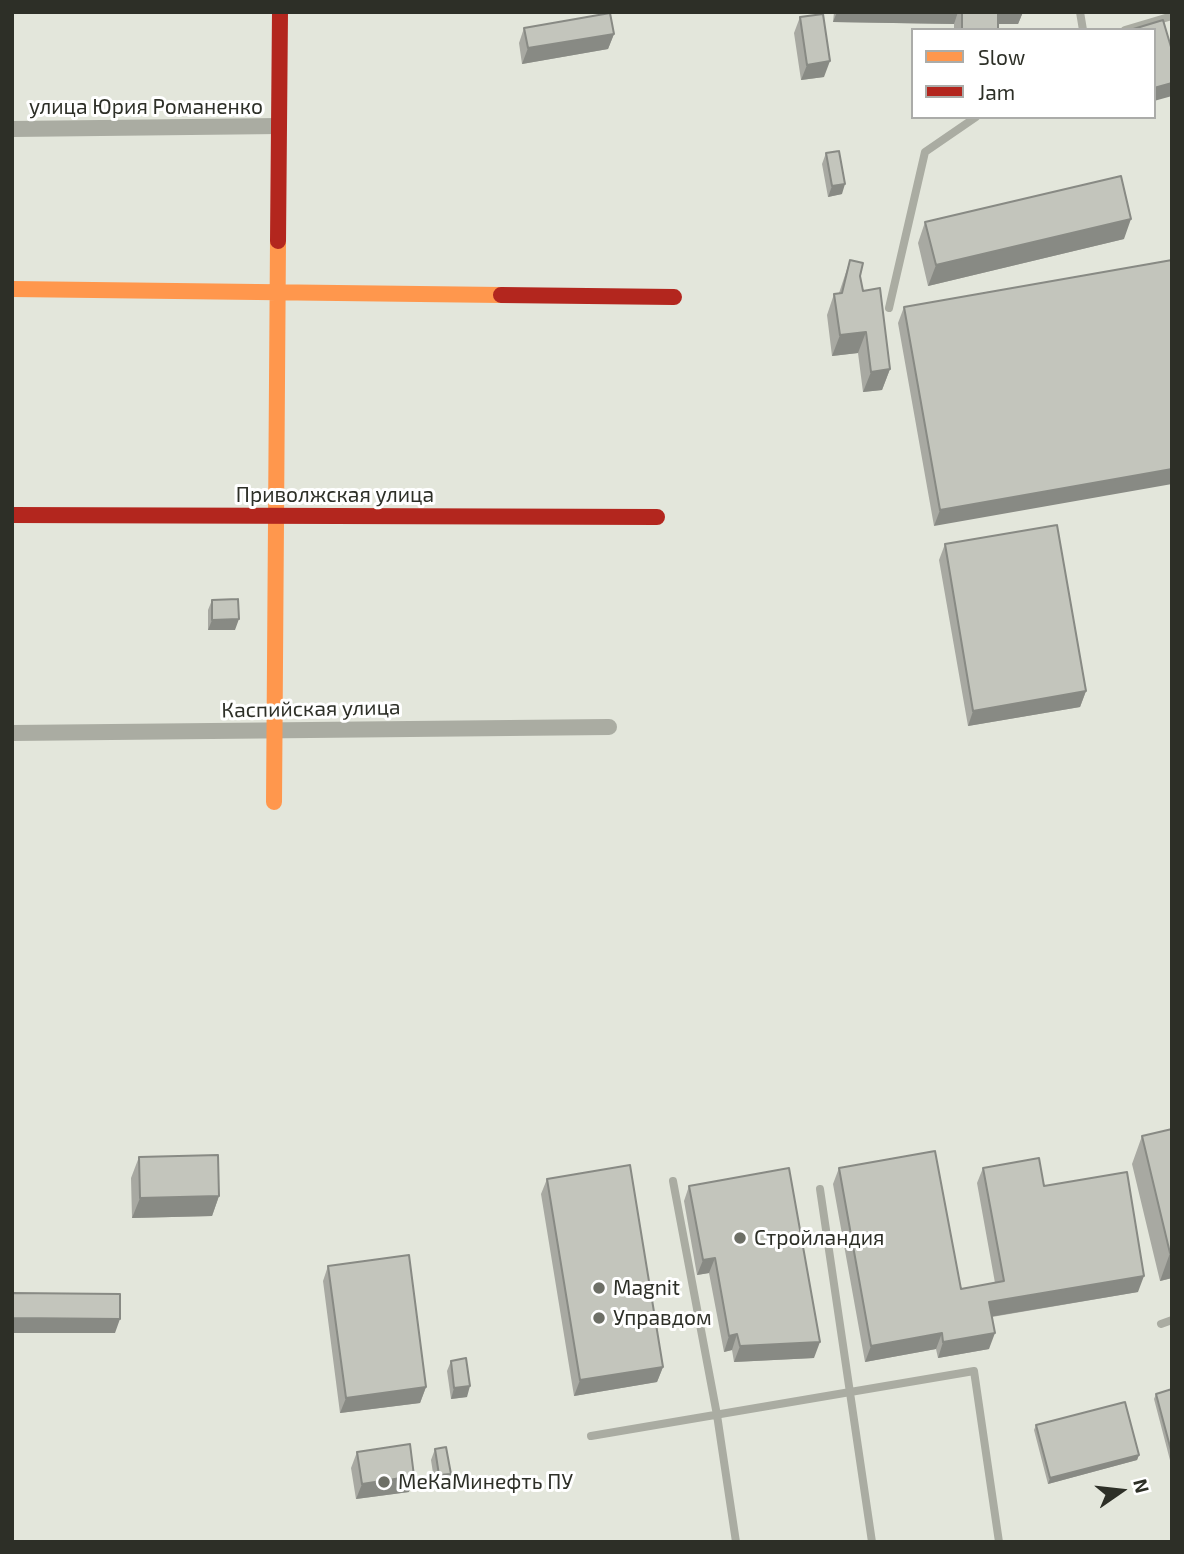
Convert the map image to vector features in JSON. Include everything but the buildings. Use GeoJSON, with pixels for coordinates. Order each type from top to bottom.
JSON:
{"type":"FeatureCollection","features":[{"type":"Feature","properties":{"kind":"street"},"geometry":{"type":"LineString","coordinates":[[274,802],[280,12]]}},
{"type":"Feature","properties":{"kind":"street","name":"улица Юрия Романенко"},"geometry":{"type":"LineString","coordinates":[[12,129],[279,127]]}},
{"type":"Feature","properties":{"kind":"street"},"geometry":{"type":"LineString","coordinates":[[12,289],[674,297]]}},
{"type":"Feature","properties":{"kind":"street","name":"Приволжская улица"},"geometry":{"type":"LineString","coordinates":[[12,515],[657,517]]}},
{"type":"Feature","properties":{"kind":"street","name":"Каспийская улица"},"geometry":{"type":"LineString","coordinates":[[12,733],[610,727]]}},
{"type":"Feature","properties":{"kind":"lane"},"geometry":{"type":"LineString","coordinates":[[1132,28],[1172,16]]}},
{"type":"Feature","properties":{"kind":"lane"},"geometry":{"type":"LineString","coordinates":[[889,308],[925,152],[973,119]]}},
{"type":"Feature","properties":{"kind":"lane"},"geometry":{"type":"LineString","coordinates":[[673,1181],[717,1415],[736,1542]]}},
{"type":"Feature","properties":{"kind":"lane"},"geometry":{"type":"LineString","coordinates":[[820,1189],[872,1542]]}},
{"type":"Feature","properties":{"kind":"lane"},"geometry":{"type":"LineString","coordinates":[[1161,1324],[1172,1320]]}},
{"type":"Feature","properties":{"kind":"lane"},"geometry":{"type":"LineString","coordinates":[[591,1436],[974,1370],[999,1542]]}},
{"type":"Feature","properties":{"kind":"traffic: slow"},"geometry":{"type":"LineString","coordinates":[[274,802],[278,241]]}},
{"type":"Feature","properties":{"kind":"traffic: slow"},"geometry":{"type":"LineString","coordinates":[[12,289],[501,295]]}},
{"type":"Feature","properties":{"kind":"traffic: jam"},"geometry":{"type":"LineString","coordinates":[[278,241],[280,12]]}},
{"type":"Feature","properties":{"kind":"traffic: jam"},"geometry":{"type":"LineString","coordinates":[[501,295],[674,297]]}},
{"type":"Feature","properties":{"kind":"traffic: jam"},"geometry":{"type":"LineString","coordinates":[[12,515],[657,517]]}},
{"type":"Feature","properties":{"kind":"place","name":"Стройландия"},"geometry":{"type":"Point","coordinates":[740,1238]}},
{"type":"Feature","properties":{"kind":"place","name":"Magnit"},"geometry":{"type":"Point","coordinates":[599,1288]}},
{"type":"Feature","properties":{"kind":"place","name":"Управдом"},"geometry":{"type":"Point","coordinates":[599,1318]}},
{"type":"Feature","properties":{"kind":"place","name":"МеКаМинефть ПУ"},"geometry":{"type":"Point","coordinates":[384,1482]}}]}
